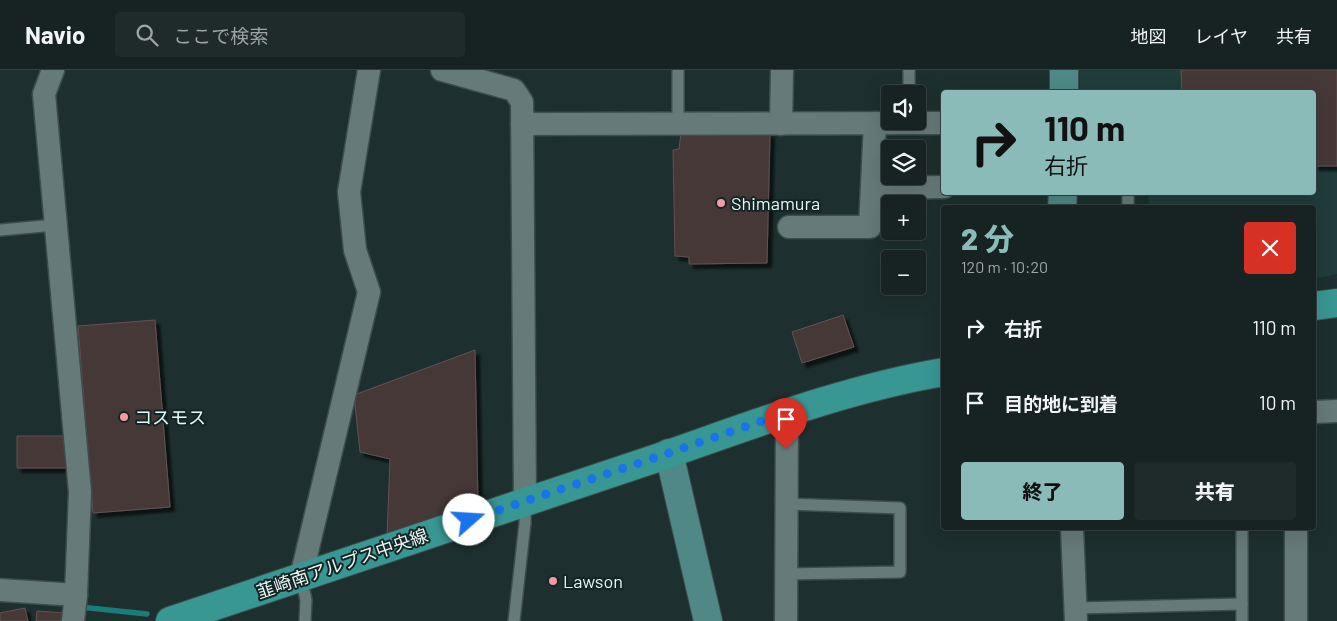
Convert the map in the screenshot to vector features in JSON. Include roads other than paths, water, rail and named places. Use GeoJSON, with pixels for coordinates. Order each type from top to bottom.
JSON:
{"type":"FeatureCollection","features":[{"type":"Feature","properties":{"kind":"main road"},"geometry":{"type":"LineString","coordinates":[[1316,306],[1337,303]]}},
{"type":"Feature","properties":{"kind":"main road","name":"韮崎南アルプス中央線"},"geometry":{"type":"LineString","coordinates":[[170,621],[787,413],[868,389],[941,373]]}},
{"type":"Feature","properties":{"kind":"street"},"geometry":{"type":"LineString","coordinates":[[0,590],[75,607],[80,492],[44,94],[53,70]]}},
{"type":"Feature","properties":{"kind":"street"},"geometry":{"type":"LineString","coordinates":[[301,577],[369,292],[355,250],[349,192],[369,70]]}},
{"type":"Feature","properties":{"kind":"street"},"geometry":{"type":"LineString","coordinates":[[442,70],[514,90],[522,102],[525,501]]}},
{"type":"Feature","properties":{"kind":"street"},"geometry":{"type":"LineString","coordinates":[[781,124],[782,70]]}},
{"type":"Feature","properties":{"kind":"street"},"geometry":{"type":"LineString","coordinates":[[1064,70],[1064,90]]}},
{"type":"Feature","properties":{"kind":"street"},"geometry":{"type":"LineString","coordinates":[[926,122],[941,123]]}},
{"type":"Feature","properties":{"kind":"street"},"geometry":{"type":"LineString","coordinates":[[522,124],[881,124]]}},
{"type":"Feature","properties":{"kind":"street"},"geometry":{"type":"LineString","coordinates":[[789,228],[870,226],[875,124]]}},
{"type":"Feature","properties":{"kind":"street"},"geometry":{"type":"LineString","coordinates":[[872,188],[941,187]]}},
{"type":"Feature","properties":{"kind":"street"},"geometry":{"type":"LineString","coordinates":[[1316,412],[1337,411]]}},
{"type":"Feature","properties":{"kind":"street"},"geometry":{"type":"LineString","coordinates":[[786,621],[787,413]]}},
{"type":"Feature","properties":{"kind":"street"},"geometry":{"type":"LineString","coordinates":[[669,453],[708,621]]}},
{"type":"Feature","properties":{"kind":"street"},"geometry":{"type":"LineString","coordinates":[[1072,530],[1076,614]]}},
{"type":"Feature","properties":{"kind":"street"},"geometry":{"type":"LineString","coordinates":[[1296,530],[1296,621]]}},
{"type":"Feature","properties":{"kind":"lane"},"geometry":{"type":"LineString","coordinates":[[678,70],[678,124]]}},
{"type":"Feature","properties":{"kind":"lane"},"geometry":{"type":"LineString","coordinates":[[909,70],[909,85]]}},
{"type":"Feature","properties":{"kind":"lane"},"geometry":{"type":"LineString","coordinates":[[0,230],[55,225]]}},
{"type":"Feature","properties":{"kind":"lane"},"geometry":{"type":"LineString","coordinates":[[514,621],[526,523],[525,501]]}},
{"type":"Feature","properties":{"kind":"lane"},"geometry":{"type":"LineString","coordinates":[[786,504],[900,508],[900,572],[786,574]]}},
{"type":"Feature","properties":{"kind":"lane"},"geometry":{"type":"LineString","coordinates":[[1242,530],[1242,621]]}},
{"type":"Feature","properties":{"kind":"lane"},"geometry":{"type":"LineString","coordinates":[[301,577],[306,600],[304,621]]}},
{"type":"Feature","properties":{"kind":"lane"},"geometry":{"type":"LineString","coordinates":[[1076,614],[1242,604]]}},
{"type":"Feature","properties":{"kind":"waterway"},"geometry":{"type":"LineString","coordinates":[[80,607],[147,614]]}},
{"type":"Feature","properties":{"kind":"place","name":"Shimamura"},"geometry":{"type":"Point","coordinates":[721,203]}},
{"type":"Feature","properties":{"kind":"place","name":"コスモス"},"geometry":{"type":"Point","coordinates":[124,417]}},
{"type":"Feature","properties":{"kind":"place","name":"Lawson"},"geometry":{"type":"Point","coordinates":[553,581]}}]}
